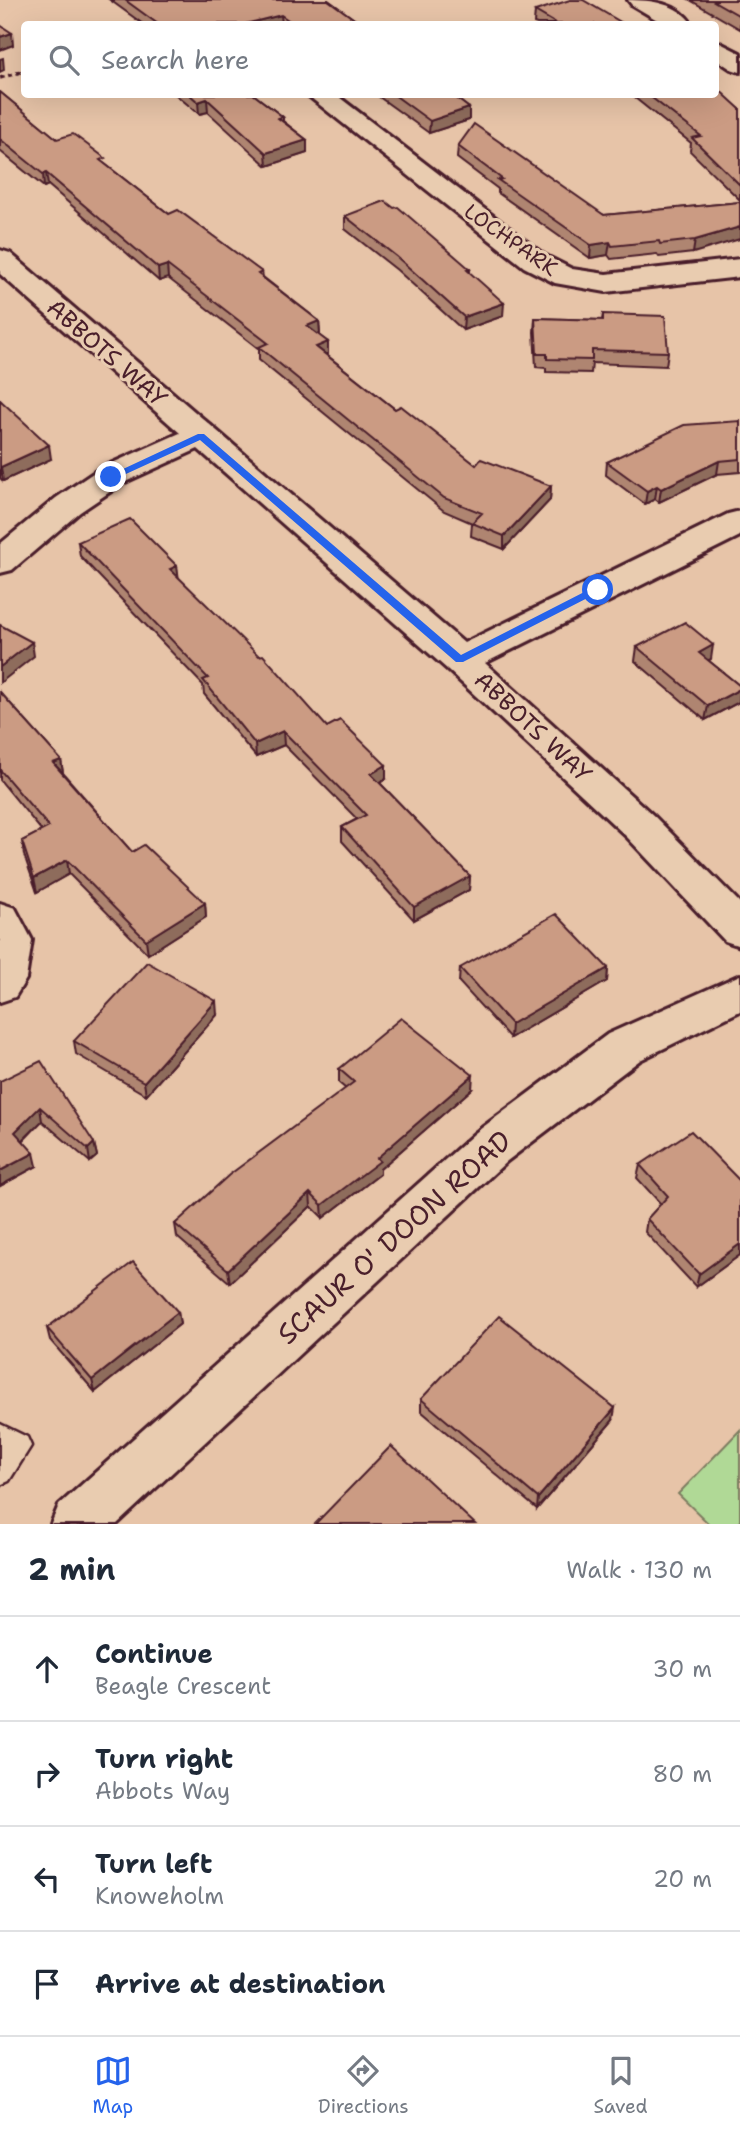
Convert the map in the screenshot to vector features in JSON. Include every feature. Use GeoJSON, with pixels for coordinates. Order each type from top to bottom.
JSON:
{"type":"FeatureCollection","features":[{"type":"Feature","properties":{"kind":"street"},"geometry":{"type":"LineString","coordinates":[[640,0],[675,21]]}},
{"type":"Feature","properties":{"kind":"street"},"geometry":{"type":"LineString","coordinates":[[719,50],[740,64]]}},
{"type":"Feature","properties":{"kind":"street","name":"LOCHPARK"},"geometry":{"type":"LineString","coordinates":[[323,98],[534,261],[565,277],[606,283],[740,268]]}},
{"type":"Feature","properties":{"kind":"street","name":"ABBOTS WAY"},"geometry":{"type":"LineString","coordinates":[[0,259],[460,660],[641,827],[740,930]]}},
{"type":"Feature","properties":{"kind":"street"},"geometry":{"type":"LineString","coordinates":[[0,562],[68,505],[111,477],[201,436]]}},
{"type":"Feature","properties":{"kind":"street"},"geometry":{"type":"LineString","coordinates":[[460,660],[740,522]]}},
{"type":"Feature","properties":{"kind":"street"},"geometry":{"type":"LineString","coordinates":[[0,919],[11,940],[5,979],[0,985]]}},
{"type":"Feature","properties":{"kind":"street","name":"SCAUR O' DOON ROAD"},"geometry":{"type":"LineString","coordinates":[[78,1524],[491,1147],[624,1047],[740,992]]}},
{"type":"Feature","properties":{"kind":"lane"},"geometry":{"type":"LineString","coordinates":[[0,1436],[18,1446],[0,1472]]}},
{"type":"Feature","properties":{"kind":"path"},"geometry":{"type":"LineString","coordinates":[[0,78],[21,72]]}},
{"type":"Feature","properties":{"kind":"green space"},"geometry":{"type":"Polygon","coordinates":[[[740,1430],[740,1524],[709,1524],[678,1494],[740,1430]]]}},
{"type":"Feature","properties":{"kind":"building"},"geometry":{"type":"Polygon","coordinates":[[[125,0],[328,0],[357,21],[290,21],[281,15],[257,21],[154,21],[125,0]]]}},
{"type":"Feature","properties":{"kind":"building"},"geometry":{"type":"Polygon","coordinates":[[[570,0],[583,0],[619,21],[552,21],[535,11],[570,0]]]}},
{"type":"Feature","properties":{"kind":"building"},"geometry":{"type":"Polygon","coordinates":[[[712,0],[740,0],[740,16],[712,0]]]}},
{"type":"Feature","properties":{"kind":"building"},"geometry":{"type":"Polygon","coordinates":[[[0,25],[12,33],[0,37],[0,25]]]}},
{"type":"Feature","properties":{"kind":"building"},"geometry":{"type":"Polygon","coordinates":[[[719,90],[740,109],[740,185],[692,138],[701,136],[652,98],[719,98],[719,90]]]}},
{"type":"Feature","properties":{"kind":"building"},"geometry":{"type":"Polygon","coordinates":[[[0,92],[57,139],[73,134],[105,158],[100,160],[169,214],[178,210],[262,272],[258,274],[319,321],[307,326],[328,342],[316,347],[395,409],[401,406],[476,465],[481,459],[551,486],[504,536],[472,523],[482,513],[444,498],[259,347],[268,343],[167,265],[158,268],[46,173],[43,174],[0,139],[0,92]]]}},
{"type":"Feature","properties":{"kind":"building"},"geometry":{"type":"Polygon","coordinates":[[[194,98],[258,98],[283,117],[278,118],[307,140],[266,153],[207,99],[198,102],[194,98]]]}},
{"type":"Feature","properties":{"kind":"building"},"geometry":{"type":"Polygon","coordinates":[[[398,98],[456,98],[469,108],[430,121],[398,98]]]}},
{"type":"Feature","properties":{"kind":"building"},"geometry":{"type":"Polygon","coordinates":[[[474,124],[604,215],[740,202],[740,227],[695,240],[660,244],[659,241],[612,246],[610,242],[591,245],[498,180],[502,179],[458,146],[474,124]]]}},
{"type":"Feature","properties":{"kind":"building"},"geometry":{"type":"Polygon","coordinates":[[[385,201],[394,208],[398,207],[470,269],[467,270],[504,303],[464,317],[397,257],[345,216],[385,201]]]}},
{"type":"Feature","properties":{"kind":"building"},"geometry":{"type":"Polygon","coordinates":[[[603,314],[665,316],[668,352],[592,350],[592,360],[547,359],[547,354],[537,354],[535,318],[603,320],[603,314]]]}},
{"type":"Feature","properties":{"kind":"building"},"geometry":{"type":"Polygon","coordinates":[[[0,400],[49,445],[1,467],[0,467],[0,400]]]}},
{"type":"Feature","properties":{"kind":"building"},"geometry":{"type":"Polygon","coordinates":[[[740,421],[740,459],[719,461],[661,489],[657,486],[647,491],[607,462],[684,425],[740,421]]]}},
{"type":"Feature","properties":{"kind":"building"},"geometry":{"type":"Polygon","coordinates":[[[130,519],[177,566],[170,569],[259,656],[263,655],[327,727],[340,720],[386,765],[371,774],[470,876],[414,907],[342,827],[366,815],[283,731],[255,744],[203,680],[208,678],[78,542],[130,519]]]}},
{"type":"Feature","properties":{"kind":"building"},"geometry":{"type":"Polygon","coordinates":[[[685,622],[713,645],[699,653],[740,686],[740,689],[708,706],[637,647],[685,622]]]}},
{"type":"Feature","properties":{"kind":"building"},"geometry":{"type":"Polygon","coordinates":[[[0,625],[32,642],[0,667],[0,625]]]}},
{"type":"Feature","properties":{"kind":"building"},"geometry":{"type":"Polygon","coordinates":[[[0,692],[61,760],[53,763],[132,852],[144,845],[205,903],[146,940],[67,860],[34,878],[22,841],[49,827],[0,770],[0,692]]]}},
{"type":"Feature","properties":{"kind":"building"},"geometry":{"type":"Polygon","coordinates":[[[556,914],[608,968],[511,1024],[460,968],[556,914]]]}},
{"type":"Feature","properties":{"kind":"building"},"geometry":{"type":"Polygon","coordinates":[[[147,962],[216,1001],[144,1082],[74,1041],[147,962]]]}},
{"type":"Feature","properties":{"kind":"building"},"geometry":{"type":"Polygon","coordinates":[[[401,1018],[473,1075],[377,1158],[380,1161],[322,1205],[310,1193],[228,1270],[175,1224],[229,1175],[354,1082],[339,1069],[401,1018]]]}},
{"type":"Feature","properties":{"kind":"building"},"geometry":{"type":"Polygon","coordinates":[[[41,1061],[94,1143],[88,1149],[40,1107],[15,1132],[34,1153],[0,1171],[0,1081],[41,1061]]]}},
{"type":"Feature","properties":{"kind":"building"},"geometry":{"type":"Polygon","coordinates":[[[691,1131],[740,1181],[740,1244],[699,1274],[647,1219],[668,1196],[640,1165],[691,1131]]]}},
{"type":"Feature","properties":{"kind":"building"},"geometry":{"type":"Polygon","coordinates":[[[133,1262],[178,1312],[92,1380],[47,1328],[133,1262]]]}},
{"type":"Feature","properties":{"kind":"building"},"geometry":{"type":"Polygon","coordinates":[[[499,1316],[615,1408],[538,1498],[421,1399],[499,1316]]]}},
{"type":"Feature","properties":{"kind":"building"},"geometry":{"type":"Polygon","coordinates":[[[391,1446],[475,1524],[315,1524],[391,1446]]]}},
{"type":"Feature","properties":{"kind":"route"},"geometry":{"type":"LineString","coordinates":[[111,477],[201,436],[460,660],[598,590]]}}]}
